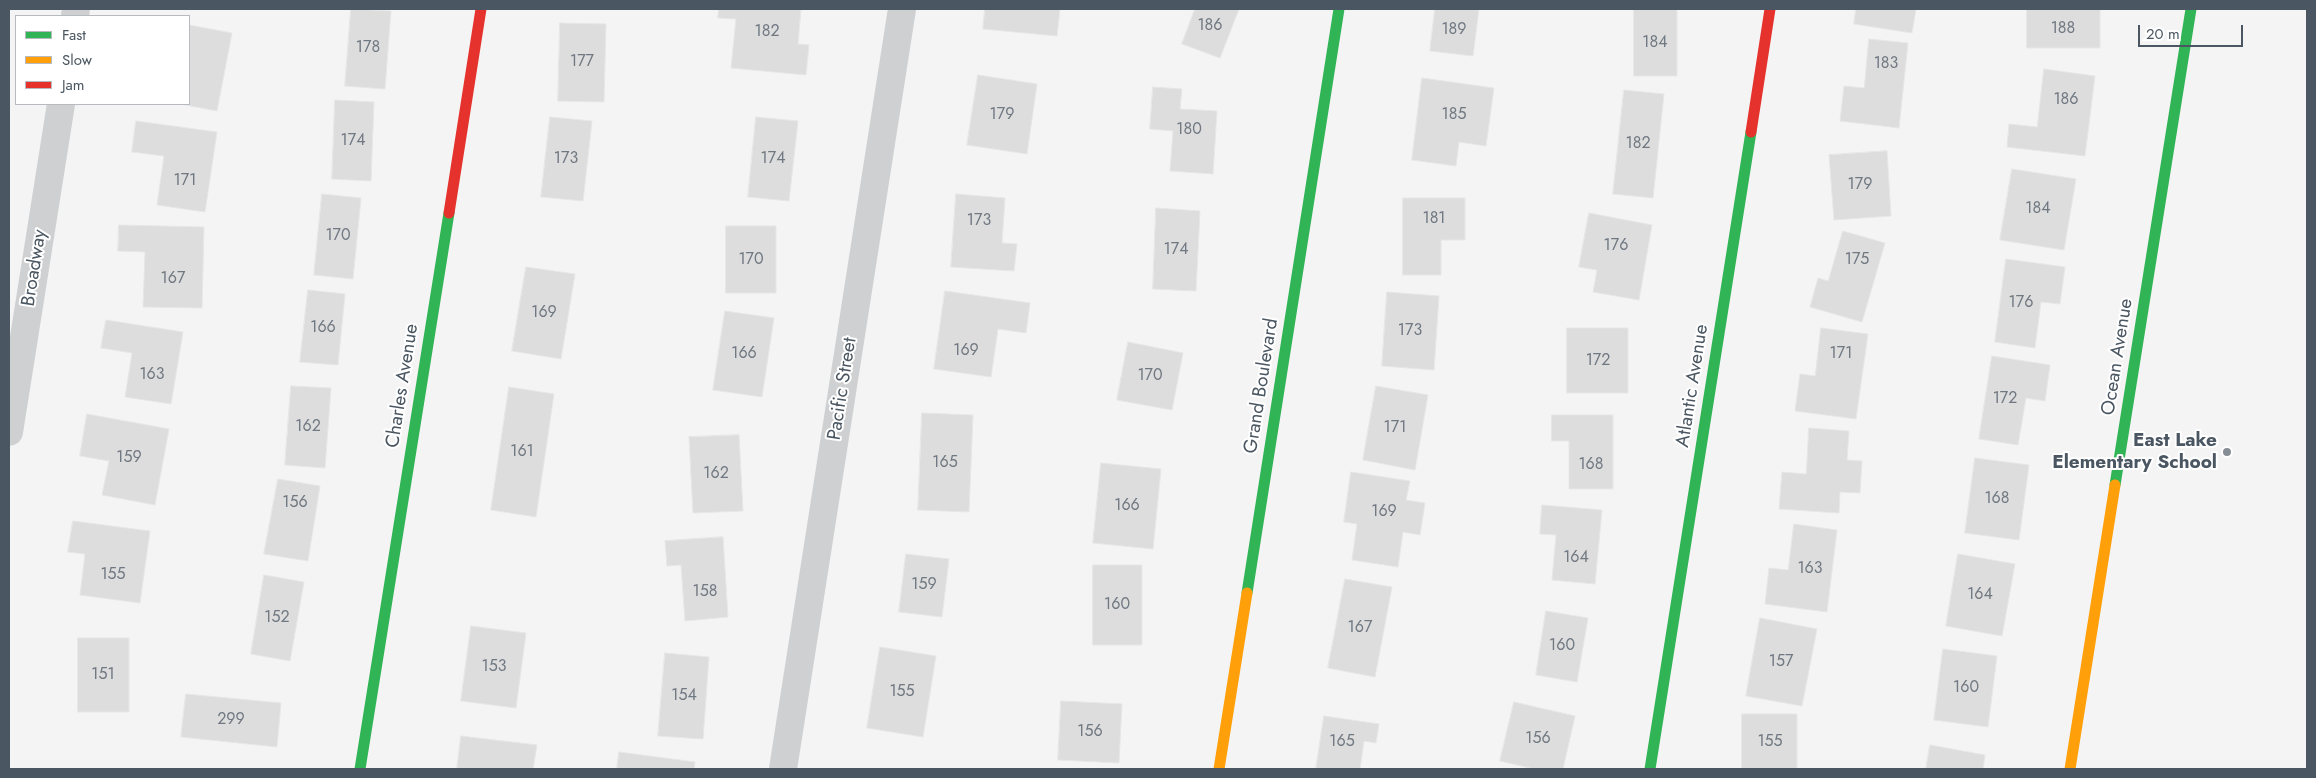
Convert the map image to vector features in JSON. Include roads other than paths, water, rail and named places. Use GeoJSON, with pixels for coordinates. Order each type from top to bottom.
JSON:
{"type":"FeatureCollection","features":[{"type":"Feature","properties":{"kind":"street","name":"Charles Avenue"},"geometry":{"type":"LineString","coordinates":[[360,769],[481,9]]}},
{"type":"Feature","properties":{"kind":"street","name":"Pacific Street"},"geometry":{"type":"LineString","coordinates":[[783,769],[902,9]]}},
{"type":"Feature","properties":{"kind":"street","name":"Grand Boulevard"},"geometry":{"type":"LineString","coordinates":[[1219,769],[1339,9]]}},
{"type":"Feature","properties":{"kind":"street","name":"Atlantic Avenue"},"geometry":{"type":"LineString","coordinates":[[1650,769],[1770,9]]}},
{"type":"Feature","properties":{"kind":"street","name":"Ocean Avenue"},"geometry":{"type":"LineString","coordinates":[[2070,769],[2191,9]]}},
{"type":"Feature","properties":{"kind":"street","name":"Broadway"},"geometry":{"type":"LineString","coordinates":[[9,432],[61,105]]}},
{"type":"Feature","properties":{"kind":"place","name":"East Lake Elementary School"},"geometry":{"type":"Point","coordinates":[2227,452]}}]}
